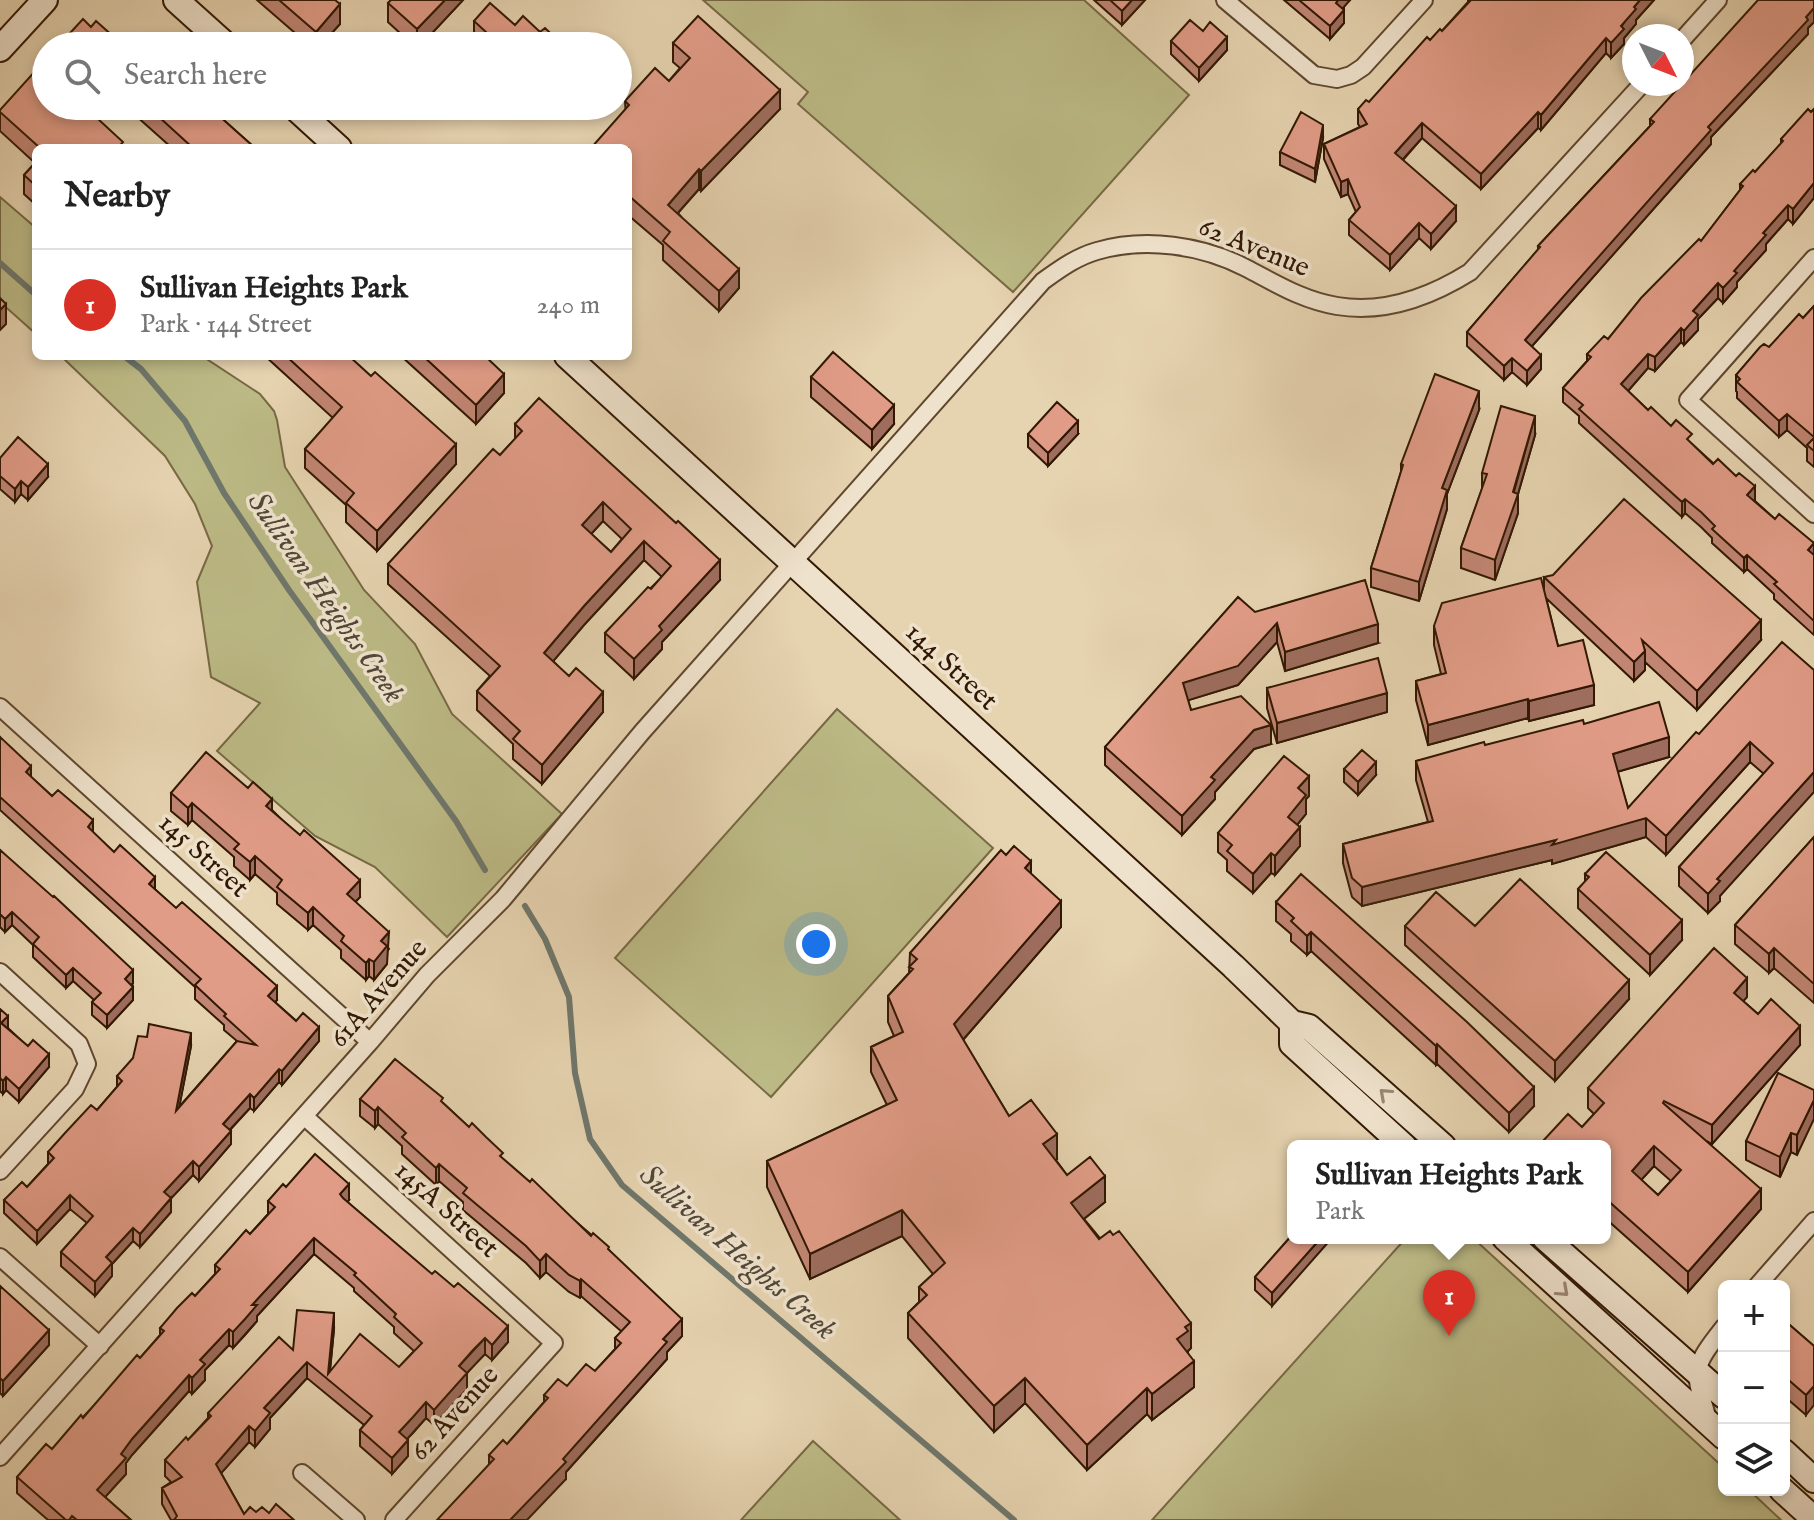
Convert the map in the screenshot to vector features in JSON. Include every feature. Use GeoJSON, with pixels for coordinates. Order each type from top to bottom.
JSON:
{"type":"FeatureCollection","features":[{"type":"Feature","properties":{"kind":"main road"},"geometry":{"type":"LineString","coordinates":[[0,49],[45,0]]}},
{"type":"Feature","properties":{"kind":"main road"},"geometry":{"type":"LineString","coordinates":[[176,0],[211,32]]}},
{"type":"Feature","properties":{"kind":"main road"},"geometry":{"type":"LineString","coordinates":[[308,120],[335,144]]}},
{"type":"Feature","properties":{"kind":"main road","name":"144 Street"},"geometry":{"type":"LineString","coordinates":[[571,360],[1292,1023],[1309,1027],[1436,1140]]}},
{"type":"Feature","properties":{"kind":"main road","name":"144 Street"},"geometry":{"type":"LineString","coordinates":[[1292,1023],[1292,1044],[1397,1140]]}},
{"type":"Feature","properties":{"kind":"main road"},"geometry":{"type":"LineString","coordinates":[[1512,1244],[1716,1430]]}},
{"type":"Feature","properties":{"kind":"main road"},"geometry":{"type":"LineString","coordinates":[[1552,1244],[1718,1390]]}},
{"type":"Feature","properties":{"kind":"main road"},"geometry":{"type":"LineString","coordinates":[[1790,1458],[1814,1480]]}},
{"type":"Feature","properties":{"kind":"main road"},"geometry":{"type":"LineString","coordinates":[[1789,1496],[1814,1519]]}},
{"type":"Feature","properties":{"kind":"street"},"geometry":{"type":"LineString","coordinates":[[1225,0],[1314,75],[1337,79],[1363,67],[1424,0]]}},
{"type":"Feature","properties":{"kind":"street"},"geometry":{"type":"LineString","coordinates":[[1694,27],[1718,0]]}},
{"type":"Feature","properties":{"kind":"street","name":"62 Avenue"},"geometry":{"type":"LineString","coordinates":[[794,563],[1021,304],[1043,281],[1067,264],[1097,251],[1176,245],[1213,254],[1300,297],[1339,306],[1372,307],[1416,300],[1470,272],[1631,96]]}},
{"type":"Feature","properties":{"kind":"street"},"geometry":{"type":"LineString","coordinates":[[1814,258],[1688,400],[1814,514]]}},
{"type":"Feature","properties":{"kind":"street","name":"61A Avenue"},"geometry":{"type":"LineString","coordinates":[[0,1457],[427,975],[503,899],[642,732],[794,563]]}},
{"type":"Feature","properties":{"kind":"street","name":"145 Street"},"geometry":{"type":"LineString","coordinates":[[0,707],[370,1042]]}},
{"type":"Feature","properties":{"kind":"street"},"geometry":{"type":"LineString","coordinates":[[0,972],[79,1044],[87,1064],[75,1089],[0,1171]]}},
{"type":"Feature","properties":{"kind":"street","name":"145A Street"},"geometry":{"type":"LineString","coordinates":[[304,1116],[554,1343]]}},
{"type":"Feature","properties":{"kind":"street"},"geometry":{"type":"LineString","coordinates":[[1762,1280],[1814,1221]]}},
{"type":"Feature","properties":{"kind":"street"},"geometry":{"type":"LineString","coordinates":[[0,1257],[100,1346]]}},
{"type":"Feature","properties":{"kind":"street"},"geometry":{"type":"LineString","coordinates":[[1716,1430],[1697,1384],[1696,1370],[1718,1336]]}},
{"type":"Feature","properties":{"kind":"street","name":"62 Avenue"},"geometry":{"type":"LineString","coordinates":[[394,1520],[554,1343]]}},
{"type":"Feature","properties":{"kind":"street"},"geometry":{"type":"LineString","coordinates":[[302,1473],[356,1520]]}},
{"type":"Feature","properties":{"kind":"shaded area"},"geometry":{"type":"Polygon","coordinates":[[[703,0],[1084,0],[1189,95],[1013,292],[798,104],[808,92],[703,0]]]}},
{"type":"Feature","properties":{"kind":"shaded area"},"geometry":{"type":"Polygon","coordinates":[[[0,197],[32,225],[32,330],[0,302],[0,197]]]}},
{"type":"Feature","properties":{"kind":"shaded area"},"geometry":{"type":"Polygon","coordinates":[[[65,360],[208,360],[260,394],[274,411],[285,467],[364,590],[415,644],[452,714],[562,814],[447,937],[375,867],[315,836],[217,751],[260,703],[211,677],[197,582],[212,546],[195,504],[165,456],[65,360]]]}},
{"type":"Feature","properties":{"kind":"shaded area"},"geometry":{"type":"Polygon","coordinates":[[[837,709],[993,848],[771,1097],[615,958],[837,709]]]}},
{"type":"Feature","properties":{"kind":"shaded area"},"geometry":{"type":"Polygon","coordinates":[[[1401,1244],[1480,1244],[1718,1463],[1718,1496],[1755,1496],[1781,1520],[1152,1520],[1401,1244]]]}},
{"type":"Feature","properties":{"kind":"shaded area"},"geometry":{"type":"Polygon","coordinates":[[[813,1441],[900,1520],[741,1520],[813,1441]]]}},
{"type":"Feature","properties":{"kind":"building"},"geometry":{"type":"Polygon","coordinates":[[[279,0],[335,0],[340,4],[316,32],[279,0]]]}},
{"type":"Feature","properties":{"kind":"building"},"geometry":{"type":"Polygon","coordinates":[[[391,0],[445,0],[417,29],[388,3],[391,0]]]}},
{"type":"Feature","properties":{"kind":"building"},"geometry":{"type":"Polygon","coordinates":[[[1110,0],[1132,0],[1122,11],[1110,0]]]}},
{"type":"Feature","properties":{"kind":"building"},"geometry":{"type":"Polygon","coordinates":[[[1299,0],[1338,0],[1336,3],[1344,10],[1330,26],[1299,0]]]}},
{"type":"Feature","properties":{"kind":"building"},"geometry":{"type":"Polygon","coordinates":[[[1471,0],[1640,0],[1622,24],[1622,31],[1611,43],[1606,38],[1541,115],[1538,112],[1481,174],[1422,123],[1395,153],[1456,206],[1431,234],[1419,223],[1390,255],[1349,220],[1360,207],[1348,179],[1341,182],[1324,144],[1367,124],[1358,109],[1366,100],[1369,102],[1427,37],[1430,40],[1440,29],[1442,31],[1471,0]]]}},
{"type":"Feature","properties":{"kind":"building"},"geometry":{"type":"Polygon","coordinates":[[[1758,0],[1814,0],[1814,8],[1806,17],[1808,20],[1708,127],[1711,130],[1525,340],[1541,355],[1527,371],[1512,358],[1504,366],[1467,332],[1538,246],[1654,122],[1650,119],[1671,96],[1694,96],[1694,71],[1758,0]]]}},
{"type":"Feature","properties":{"kind":"building"},"geometry":{"type":"Polygon","coordinates":[[[490,3],[515,25],[523,16],[540,32],[486,32],[474,21],[490,3]]]}},
{"type":"Feature","properties":{"kind":"building"},"geometry":{"type":"Polygon","coordinates":[[[698,16],[780,90],[701,171],[699,169],[668,205],[739,269],[719,291],[663,241],[670,232],[632,199],[632,144],[595,144],[616,120],[632,120],[632,93],[655,68],[669,81],[690,58],[673,43],[698,16]]]}},
{"type":"Feature","properties":{"kind":"building"},"geometry":{"type":"Polygon","coordinates":[[[83,19],[91,27],[96,21],[108,32],[71,32],[83,19]]]}},
{"type":"Feature","properties":{"kind":"building"},"geometry":{"type":"Polygon","coordinates":[[[1190,20],[1203,31],[1210,22],[1227,37],[1199,68],[1171,41],[1190,20]]]}},
{"type":"Feature","properties":{"kind":"building"},"geometry":{"type":"Polygon","coordinates":[[[32,75],[32,120],[99,120],[123,142],[36,144],[0,110],[32,75]]]}},
{"type":"Feature","properties":{"kind":"building"},"geometry":{"type":"Polygon","coordinates":[[[1808,109],[1811,112],[1814,109],[1814,183],[1793,209],[1788,205],[1763,233],[1766,235],[1723,288],[1718,283],[1693,311],[1698,315],[1684,331],[1681,328],[1655,357],[1648,354],[1621,384],[1648,410],[1651,407],[1671,426],[1676,420],[1692,434],[1687,439],[1713,464],[1718,459],[1736,476],[1739,473],[1755,486],[1747,495],[1775,519],[1779,514],[1814,543],[1808,550],[1814,555],[1814,621],[1774,584],[1777,582],[1712,529],[1715,526],[1701,512],[1685,499],[1682,502],[1579,409],[1583,405],[1563,388],[1591,357],[1587,354],[1604,336],[1608,339],[1641,298],[1699,239],[1701,241],[1743,186],[1740,184],[1753,170],[1755,172],[1808,109]]]}},
{"type":"Feature","properties":{"kind":"building"},"geometry":{"type":"Polygon","coordinates":[[[1301,112],[1323,125],[1315,169],[1280,152],[1301,112]]]}},
{"type":"Feature","properties":{"kind":"building"},"geometry":{"type":"Polygon","coordinates":[[[162,120],[224,120],[251,144],[189,144],[162,120]]]}},
{"type":"Feature","properties":{"kind":"building"},"geometry":{"type":"Polygon","coordinates":[[[32,166],[32,182],[24,175],[32,166]]]}},
{"type":"Feature","properties":{"kind":"building"},"geometry":{"type":"Polygon","coordinates":[[[1814,306],[1814,437],[1787,414],[1779,421],[1737,382],[1740,379],[1736,375],[1760,347],[1764,344],[1769,347],[1799,314],[1803,318],[1814,306]]]}},
{"type":"Feature","properties":{"kind":"building"},"geometry":{"type":"Polygon","coordinates":[[[833,352],[894,405],[872,430],[811,377],[833,352]]]}},
{"type":"Feature","properties":{"kind":"building"},"geometry":{"type":"Polygon","coordinates":[[[290,360],[353,360],[371,376],[375,372],[456,444],[377,531],[346,503],[354,493],[305,449],[342,407],[290,360]]]}},
{"type":"Feature","properties":{"kind":"building"},"geometry":{"type":"Polygon","coordinates":[[[427,360],[489,360],[504,374],[476,405],[427,360]]]}},
{"type":"Feature","properties":{"kind":"building"},"geometry":{"type":"Polygon","coordinates":[[[1435,374],[1479,391],[1442,488],[1447,490],[1419,582],[1371,568],[1401,464],[1435,374]]]}},
{"type":"Feature","properties":{"kind":"building"},"geometry":{"type":"Polygon","coordinates":[[[539,398],[720,560],[659,626],[662,630],[634,659],[605,633],[671,566],[644,541],[584,606],[544,653],[569,676],[576,668],[603,692],[542,765],[513,739],[520,731],[477,691],[500,666],[388,564],[493,449],[500,455],[522,431],[515,424],[539,398]],[[603,502],[582,525],[611,552],[631,529],[603,502]]]}},
{"type":"Feature","properties":{"kind":"building"},"geometry":{"type":"Polygon","coordinates":[[[1057,402],[1078,421],[1048,453],[1028,434],[1057,402]]]}},
{"type":"Feature","properties":{"kind":"building"},"geometry":{"type":"Polygon","coordinates":[[[1501,406],[1535,416],[1513,492],[1518,494],[1495,560],[1461,548],[1487,474],[1482,473],[1501,406]]]}},
{"type":"Feature","properties":{"kind":"building"},"geometry":{"type":"Polygon","coordinates":[[[18,437],[48,464],[28,487],[21,481],[15,489],[0,476],[0,458],[18,437]]]}},
{"type":"Feature","properties":{"kind":"building"},"geometry":{"type":"Polygon","coordinates":[[[1814,438],[1814,451],[1807,445],[1814,438]]]}},
{"type":"Feature","properties":{"kind":"building"},"geometry":{"type":"Polygon","coordinates":[[[1624,499],[1761,620],[1697,691],[1642,640],[1645,651],[1634,662],[1544,577],[1553,575],[1624,499]]]}},
{"type":"Feature","properties":{"kind":"building"},"geometry":{"type":"Polygon","coordinates":[[[1541,578],[1558,646],[1583,640],[1594,685],[1428,725],[1416,681],[1446,673],[1434,626],[1442,603],[1541,578]]]}},
{"type":"Feature","properties":{"kind":"building"},"geometry":{"type":"Polygon","coordinates":[[[1365,580],[1378,624],[1285,652],[1277,623],[1238,666],[1183,683],[1191,710],[1241,696],[1271,725],[1254,730],[1211,777],[1215,780],[1182,816],[1105,747],[1238,597],[1255,612],[1365,580]]]}},
{"type":"Feature","properties":{"kind":"building"},"geometry":{"type":"Polygon","coordinates":[[[1782,642],[1814,670],[1814,772],[1717,879],[1720,881],[1708,894],[1679,867],[1773,763],[1750,742],[1666,836],[1646,818],[1552,845],[1556,840],[1362,887],[1352,878],[1343,844],[1433,821],[1416,761],[1583,720],[1584,724],[1659,702],[1669,737],[1613,754],[1628,808],[1782,642]]]}},
{"type":"Feature","properties":{"kind":"building"},"geometry":{"type":"Polygon","coordinates":[[[1378,658],[1387,693],[1277,723],[1267,688],[1378,658]]]}},
{"type":"Feature","properties":{"kind":"building"},"geometry":{"type":"Polygon","coordinates":[[[0,737],[31,766],[26,772],[52,796],[58,790],[93,820],[88,827],[114,852],[120,845],[155,877],[149,884],[176,908],[182,902],[277,986],[268,996],[296,1021],[303,1013],[319,1027],[282,1071],[279,1069],[254,1098],[250,1094],[223,1124],[231,1131],[199,1167],[193,1161],[164,1192],[171,1198],[140,1234],[133,1228],[106,1257],[112,1263],[95,1282],[61,1252],[93,1216],[70,1195],[37,1231],[4,1200],[22,1182],[27,1187],[54,1158],[48,1152],[65,1133],[91,1105],[97,1110],[122,1081],[117,1076],[133,1058],[138,1036],[147,1037],[149,1024],[191,1033],[176,1111],[237,1041],[256,1045],[195,985],[201,979],[0,797],[0,737]]]}},
{"type":"Feature","properties":{"kind":"building"},"geometry":{"type":"Polygon","coordinates":[[[1362,750],[1376,762],[1358,782],[1344,769],[1362,750]]]}},
{"type":"Feature","properties":{"kind":"building"},"geometry":{"type":"Polygon","coordinates":[[[206,752],[248,788],[253,782],[272,799],[266,806],[300,835],[304,830],[360,880],[347,894],[389,932],[381,941],[387,946],[374,962],[369,959],[366,963],[341,941],[344,936],[313,907],[308,913],[277,887],[282,880],[255,856],[250,862],[234,849],[239,844],[192,803],[188,808],[171,793],[206,752]]]}},
{"type":"Feature","properties":{"kind":"building"},"geometry":{"type":"Polygon","coordinates":[[[1284,756],[1309,776],[1298,788],[1306,795],[1288,817],[1300,827],[1275,856],[1271,853],[1253,874],[1227,851],[1232,845],[1218,833],[1284,756]]]}},
{"type":"Feature","properties":{"kind":"building"},"geometry":{"type":"Polygon","coordinates":[[[1814,837],[1814,984],[1774,948],[1769,954],[1735,925],[1814,837]]]}},
{"type":"Feature","properties":{"kind":"building"},"geometry":{"type":"Polygon","coordinates":[[[1014,846],[1031,861],[1025,868],[1061,901],[954,1024],[1009,1116],[1031,1100],[1057,1134],[1043,1144],[1067,1175],[1090,1157],[1105,1176],[1071,1203],[1099,1239],[1110,1231],[1113,1235],[1119,1231],[1191,1323],[1185,1327],[1188,1331],[1177,1339],[1194,1361],[1152,1394],[1147,1388],[1087,1445],[1025,1378],[994,1406],[908,1313],[927,1295],[919,1287],[945,1263],[902,1210],[810,1254],[767,1161],[897,1100],[871,1047],[903,1032],[888,996],[913,969],[909,967],[917,959],[910,953],[1001,850],[1006,855],[1014,846]]]}},
{"type":"Feature","properties":{"kind":"building"},"geometry":{"type":"Polygon","coordinates":[[[0,850],[133,970],[125,979],[133,987],[107,1015],[92,1002],[101,993],[73,968],[66,975],[33,944],[39,937],[12,912],[5,919],[0,914],[0,850]]]}},
{"type":"Feature","properties":{"kind":"building"},"geometry":{"type":"Polygon","coordinates":[[[1606,852],[1682,920],[1650,955],[1578,889],[1589,877],[1585,874],[1606,852]]]}},
{"type":"Feature","properties":{"kind":"building"},"geometry":{"type":"Polygon","coordinates":[[[1301,874],[1467,1022],[1534,1087],[1509,1113],[1311,932],[1307,936],[1291,921],[1294,918],[1276,902],[1301,874]]]}},
{"type":"Feature","properties":{"kind":"building"},"geometry":{"type":"Polygon","coordinates":[[[1520,879],[1629,980],[1555,1061],[1405,926],[1436,892],[1475,926],[1520,879]]]}},
{"type":"Feature","properties":{"kind":"building"},"geometry":{"type":"Polygon","coordinates":[[[1714,948],[1747,978],[1734,993],[1758,1014],[1771,999],[1800,1026],[1712,1125],[1663,1103],[1761,1189],[1688,1272],[1611,1203],[1611,1140],[1544,1140],[1568,1114],[1582,1127],[1604,1103],[1588,1088],[1714,948]],[[1654,1146],[1632,1171],[1658,1195],[1681,1170],[1654,1146]]]}},
{"type":"Feature","properties":{"kind":"building"},"geometry":{"type":"Polygon","coordinates":[[[0,1009],[8,1016],[1,1023],[28,1046],[33,1040],[49,1054],[19,1089],[6,1077],[3,1081],[0,1078],[0,1009]]]}},
{"type":"Feature","properties":{"kind":"building"},"geometry":{"type":"Polygon","coordinates":[[[395,1059],[443,1098],[441,1101],[469,1127],[472,1123],[503,1153],[500,1156],[530,1182],[532,1179],[591,1236],[593,1233],[609,1247],[682,1319],[663,1339],[667,1342],[563,1459],[566,1462],[510,1520],[437,1520],[494,1459],[489,1455],[503,1440],[507,1444],[548,1398],[544,1395],[558,1379],[567,1386],[586,1364],[595,1371],[621,1343],[615,1338],[630,1322],[581,1279],[569,1275],[546,1254],[540,1261],[463,1193],[467,1188],[439,1164],[436,1168],[402,1137],[406,1133],[378,1107],[375,1111],[360,1099],[395,1059]]]}},
{"type":"Feature","properties":{"kind":"building"},"geometry":{"type":"Polygon","coordinates":[[[1778,1073],[1814,1090],[1814,1100],[1797,1135],[1791,1133],[1780,1157],[1746,1141],[1778,1073]]]}},
{"type":"Feature","properties":{"kind":"building"},"geometry":{"type":"Polygon","coordinates":[[[315,1154],[349,1184],[340,1194],[343,1198],[432,1274],[435,1271],[454,1287],[458,1283],[508,1326],[492,1345],[485,1338],[473,1350],[459,1366],[467,1373],[434,1410],[426,1402],[399,1432],[408,1440],[392,1458],[360,1430],[372,1416],[307,1362],[264,1408],[270,1413],[255,1431],[249,1426],[216,1464],[244,1514],[250,1507],[256,1512],[262,1507],[269,1513],[276,1504],[294,1520],[174,1520],[177,1516],[162,1488],[182,1477],[165,1460],[211,1416],[208,1413],[279,1337],[293,1350],[297,1310],[334,1313],[328,1374],[360,1334],[399,1367],[422,1343],[354,1275],[356,1273],[314,1238],[252,1305],[257,1305],[233,1332],[229,1329],[200,1360],[205,1364],[192,1378],[189,1375],[132,1439],[121,1454],[126,1458],[97,1490],[131,1520],[77,1520],[72,1516],[66,1520],[17,1477],[46,1444],[52,1449],[81,1415],[83,1418],[137,1355],[140,1358],[164,1331],[160,1328],[177,1308],[192,1293],[195,1296],[220,1269],[215,1265],[246,1230],[250,1234],[275,1207],[268,1201],[283,1184],[286,1187],[315,1154]]]}},
{"type":"Feature","properties":{"kind":"building"},"geometry":{"type":"Polygon","coordinates":[[[1287,1241],[1287,1244],[1316,1244],[1272,1293],[1255,1277],[1287,1241]]]}},
{"type":"Feature","properties":{"kind":"building"},"geometry":{"type":"Polygon","coordinates":[[[0,1286],[49,1330],[3,1381],[0,1378],[0,1286]]]}},
{"type":"Feature","properties":{"kind":"building"},"geometry":{"type":"Polygon","coordinates":[[[1790,1325],[1814,1346],[1814,1386],[1806,1395],[1790,1381],[1790,1325]]]}},
{"type":"Feature","properties":{"kind":"waterway","name":"Sullivan Heights Creek"},"geometry":{"type":"LineString","coordinates":[[0,263],[32,291]]}},
{"type":"Feature","properties":{"kind":"waterway","name":"Sullivan Heights Creek"},"geometry":{"type":"LineString","coordinates":[[129,360],[141,369],[185,421],[224,493],[289,590],[456,821],[485,870]]}},
{"type":"Feature","properties":{"kind":"waterway","name":"Sullivan Heights Creek"},"geometry":{"type":"LineString","coordinates":[[525,906],[545,939],[569,997],[575,1073],[590,1139],[622,1185],[1014,1520]]}},
{"type":"Feature","properties":{"kind":"place","name":"Sullivan Heights Park"},"geometry":{"type":"Point","coordinates":[1449,1336]}}]}
